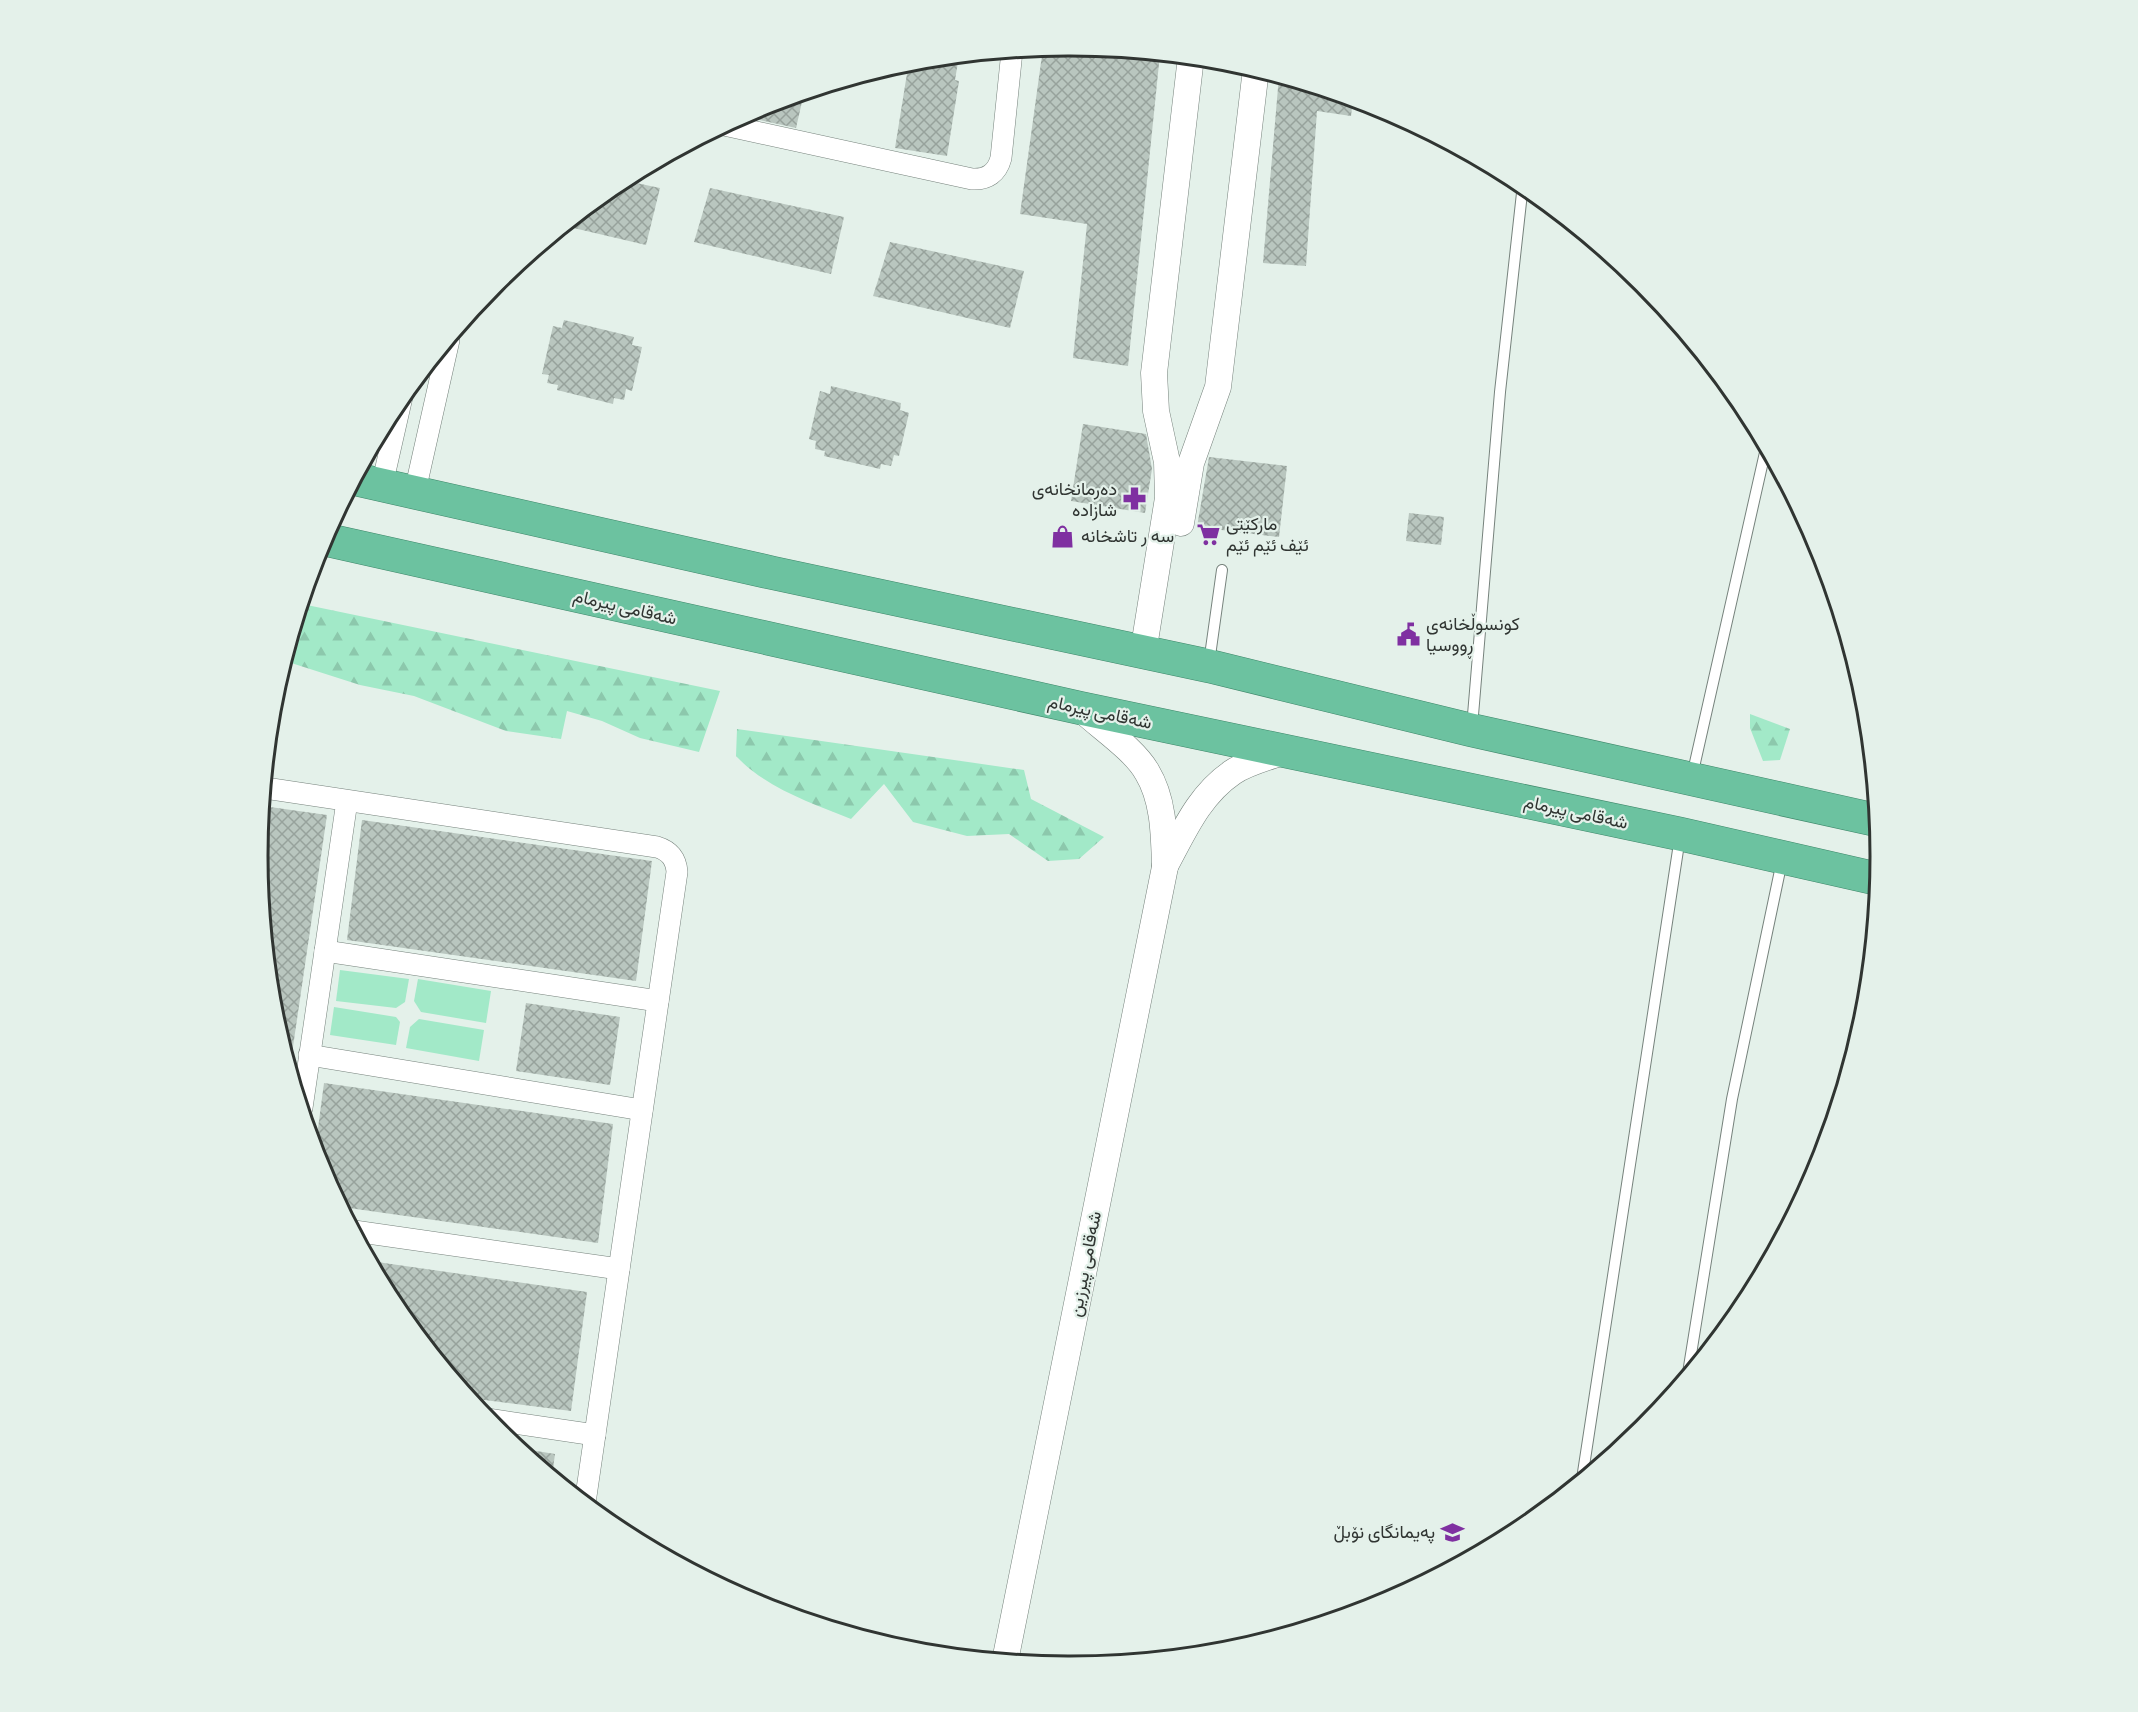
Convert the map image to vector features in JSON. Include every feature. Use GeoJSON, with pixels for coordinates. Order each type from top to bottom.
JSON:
{"type":"FeatureCollection","features":[{"type":"Feature","properties":{"kind":"highway"},"geometry":{"type":"LineString","coordinates":[[369,482],[761,570],[1209,666],[1472,730],[1869,818]]}},
{"type":"Feature","properties":{"kind":"highway","name":"شەقامی پیرمام"},"geometry":{"type":"LineString","coordinates":[[333,541],[1080,708],[1680,834],[1869,877]]}},
{"type":"Feature","properties":{"kind":"street"},"geometry":{"type":"LineString","coordinates":[[737,128],[972,179],[985,178],[996,170],[1001,158],[1011,58]]}},
{"type":"Feature","properties":{"kind":"street"},"geometry":{"type":"LineString","coordinates":[[1178,482],[1158,426],[1155,384],[1156,351],[1190,65]]}},
{"type":"Feature","properties":{"kind":"street"},"geometry":{"type":"LineString","coordinates":[[1152,655],[1178,482],[1202,431],[1214,400],[1220,374],[1255,78]]}},
{"type":"Feature","properties":{"kind":"street"},"geometry":{"type":"LineString","coordinates":[[415,491],[446,354]]}},
{"type":"Feature","properties":{"kind":"street"},"geometry":{"type":"LineString","coordinates":[[1158,426],[1202,431]]}},
{"type":"Feature","properties":{"kind":"street"},"geometry":{"type":"LineString","coordinates":[[369,482],[385,441]]}},
{"type":"Feature","properties":{"kind":"street"},"geometry":{"type":"LineString","coordinates":[[1080,708],[1131,752],[1147,770],[1160,808],[1165,867]]}},
{"type":"Feature","properties":{"kind":"street"},"geometry":{"type":"LineString","coordinates":[[1165,867],[1195,809],[1213,788],[1235,771],[1286,751]]}},
{"type":"Feature","properties":{"kind":"street"},"geometry":{"type":"LineString","coordinates":[[271,789],[657,847],[668,852],[675,861],[677,872],[586,1494]]}},
{"type":"Feature","properties":{"kind":"street"},"geometry":{"type":"LineString","coordinates":[[304,1091],[347,801]]}},
{"type":"Feature","properties":{"kind":"street","name":"شەقامی پیرزین"},"geometry":{"type":"LineString","coordinates":[[1006,1654],[1165,867]]}},
{"type":"Feature","properties":{"kind":"street"},"geometry":{"type":"LineString","coordinates":[[325,951],[658,1002]]}},
{"type":"Feature","properties":{"kind":"street"},"geometry":{"type":"LineString","coordinates":[[309,1055],[642,1110]]}},
{"type":"Feature","properties":{"kind":"street"},"geometry":{"type":"LineString","coordinates":[[363,1232],[619,1269]]}},
{"type":"Feature","properties":{"kind":"street"},"geometry":{"type":"LineString","coordinates":[[502,1421],[595,1435]]}},
{"type":"Feature","properties":{"kind":"lane"},"geometry":{"type":"LineString","coordinates":[[1472,730],[1500,392],[1522,196]]}},
{"type":"Feature","properties":{"kind":"lane"},"geometry":{"type":"LineString","coordinates":[[1691,779],[1764,459]]}},
{"type":"Feature","properties":{"kind":"lane"},"geometry":{"type":"LineString","coordinates":[[1209,666],[1222,570]]}},
{"type":"Feature","properties":{"kind":"lane"},"geometry":{"type":"LineString","coordinates":[[1584,1469],[1680,834]]}},
{"type":"Feature","properties":{"kind":"lane"},"geometry":{"type":"LineString","coordinates":[[1691,1359],[1732,1100],[1783,858]]}},
{"type":"Feature","properties":{"kind":"green space"},"geometry":{"type":"Polygon","coordinates":[[[309,605],[720,691],[699,752],[640,738],[602,721],[567,711],[561,739],[506,731],[414,696],[360,685],[293,663],[309,605]]]}},
{"type":"Feature","properties":{"kind":"green space"},"geometry":{"type":"Polygon","coordinates":[[[1750,714],[1790,729],[1780,760],[1763,761],[1750,728],[1750,714]]]}},
{"type":"Feature","properties":{"kind":"green space"},"geometry":{"type":"Polygon","coordinates":[[[737,729],[1024,770],[1031,799],[1104,837],[1079,859],[1048,861],[1009,834],[967,836],[913,822],[884,784],[851,819],[790,794],[748,767],[736,756],[737,729]]]}},
{"type":"Feature","properties":{"kind":"green space"},"geometry":{"type":"Polygon","coordinates":[[[340,970],[409,979],[405,1002],[396,1008],[336,1001],[340,970]]]}},
{"type":"Feature","properties":{"kind":"green space"},"geometry":{"type":"Polygon","coordinates":[[[418,979],[491,991],[486,1023],[421,1012],[414,1001],[418,979]]]}},
{"type":"Feature","properties":{"kind":"green space"},"geometry":{"type":"Polygon","coordinates":[[[334,1007],[396,1017],[400,1022],[396,1045],[330,1035],[334,1007]]]}},
{"type":"Feature","properties":{"kind":"green space"},"geometry":{"type":"Polygon","coordinates":[[[419,1019],[484,1030],[479,1061],[406,1048],[410,1027],[419,1019]]]}},
{"type":"Feature","properties":{"kind":"building"},"geometry":{"type":"Polygon","coordinates":[[[1042,57],[1121,57],[1159,61],[1128,366],[1073,358],[1087,224],[1020,214],[1042,57]]]}},
{"type":"Feature","properties":{"kind":"building"},"geometry":{"type":"Polygon","coordinates":[[[958,63],[955,80],[959,81],[947,156],[895,148],[907,72],[958,63]]]}},
{"type":"Feature","properties":{"kind":"building"},"geometry":{"type":"Polygon","coordinates":[[[1278,84],[1352,108],[1351,116],[1317,111],[1306,266],[1263,263],[1278,84]]]}},
{"type":"Feature","properties":{"kind":"building"},"geometry":{"type":"Polygon","coordinates":[[[802,102],[796,128],[756,119],[802,102]]]}},
{"type":"Feature","properties":{"kind":"building"},"geometry":{"type":"Polygon","coordinates":[[[636,183],[660,188],[646,245],[573,228],[636,183]]]}},
{"type":"Feature","properties":{"kind":"building"},"geometry":{"type":"Polygon","coordinates":[[[710,188],[844,217],[831,274],[694,242],[710,188]]]}},
{"type":"Feature","properties":{"kind":"building"},"geometry":{"type":"Polygon","coordinates":[[[890,242],[1024,271],[1010,328],[873,296],[890,242]]]}},
{"type":"Feature","properties":{"kind":"building"},"geometry":{"type":"Polygon","coordinates":[[[564,320],[634,337],[632,345],[642,347],[632,391],[626,389],[624,400],[614,398],[613,404],[557,390],[558,385],[547,383],[549,375],[542,374],[553,326],[562,328],[564,320]]]}},
{"type":"Feature","properties":{"kind":"building"},"geometry":{"type":"Polygon","coordinates":[[[831,386],[901,403],[900,410],[909,413],[899,456],[894,455],[891,466],[881,464],[880,469],[824,456],[825,451],[815,449],[816,441],[809,439],[820,391],[830,394],[831,386]]]}},
{"type":"Feature","properties":{"kind":"building"},"geometry":{"type":"Polygon","coordinates":[[[1083,424],[1146,434],[1152,469],[1145,513],[1071,501],[1083,424]]]}},
{"type":"Feature","properties":{"kind":"building"},"geometry":{"type":"Polygon","coordinates":[[[1209,457],[1287,466],[1279,537],[1197,527],[1209,457]]]}},
{"type":"Feature","properties":{"kind":"building"},"geometry":{"type":"Polygon","coordinates":[[[1409,513],[1444,517],[1441,545],[1406,541],[1409,513]]]}},
{"type":"Feature","properties":{"kind":"building"},"geometry":{"type":"Polygon","coordinates":[[[270,807],[327,815],[293,1049],[275,960],[270,908],[268,856],[270,807]]]}},
{"type":"Feature","properties":{"kind":"building"},"geometry":{"type":"Polygon","coordinates":[[[362,820],[652,861],[636,981],[347,940],[362,820]]]}},
{"type":"Feature","properties":{"kind":"building"},"geometry":{"type":"Polygon","coordinates":[[[526,1003],[620,1017],[610,1085],[516,1071],[526,1003]]]}},
{"type":"Feature","properties":{"kind":"building"},"geometry":{"type":"Polygon","coordinates":[[[324,1083],[613,1124],[598,1243],[350,1208],[318,1131],[324,1083]]]}},
{"type":"Feature","properties":{"kind":"building"},"geometry":{"type":"Polygon","coordinates":[[[380,1262],[587,1292],[571,1411],[482,1400],[434,1343],[403,1301],[380,1262]]]}},
{"type":"Feature","properties":{"kind":"building"},"geometry":{"type":"Polygon","coordinates":[[[533,1450],[555,1454],[553,1468],[533,1450]]]}},
{"type":"Feature","properties":{"kind":"place","name":"دەرمانخانەی شازادە"},"geometry":{"type":"Point","coordinates":[1135,499]}},
{"type":"Feature","properties":{"kind":"place","name":"مارکێتی ئێف ئێم ئێم"},"geometry":{"type":"Point","coordinates":[1208,534]}},
{"type":"Feature","properties":{"kind":"place","name":"سه ر تاشخانه"},"geometry":{"type":"Point","coordinates":[1063,536]}},
{"type":"Feature","properties":{"kind":"place","name":"کونسوڵخانەی ڕووسیا"},"geometry":{"type":"Point","coordinates":[1408,634]}},
{"type":"Feature","properties":{"kind":"place","name":"پەیمانگای نۆبڵ"},"geometry":{"type":"Point","coordinates":[1453,1532]}}]}
